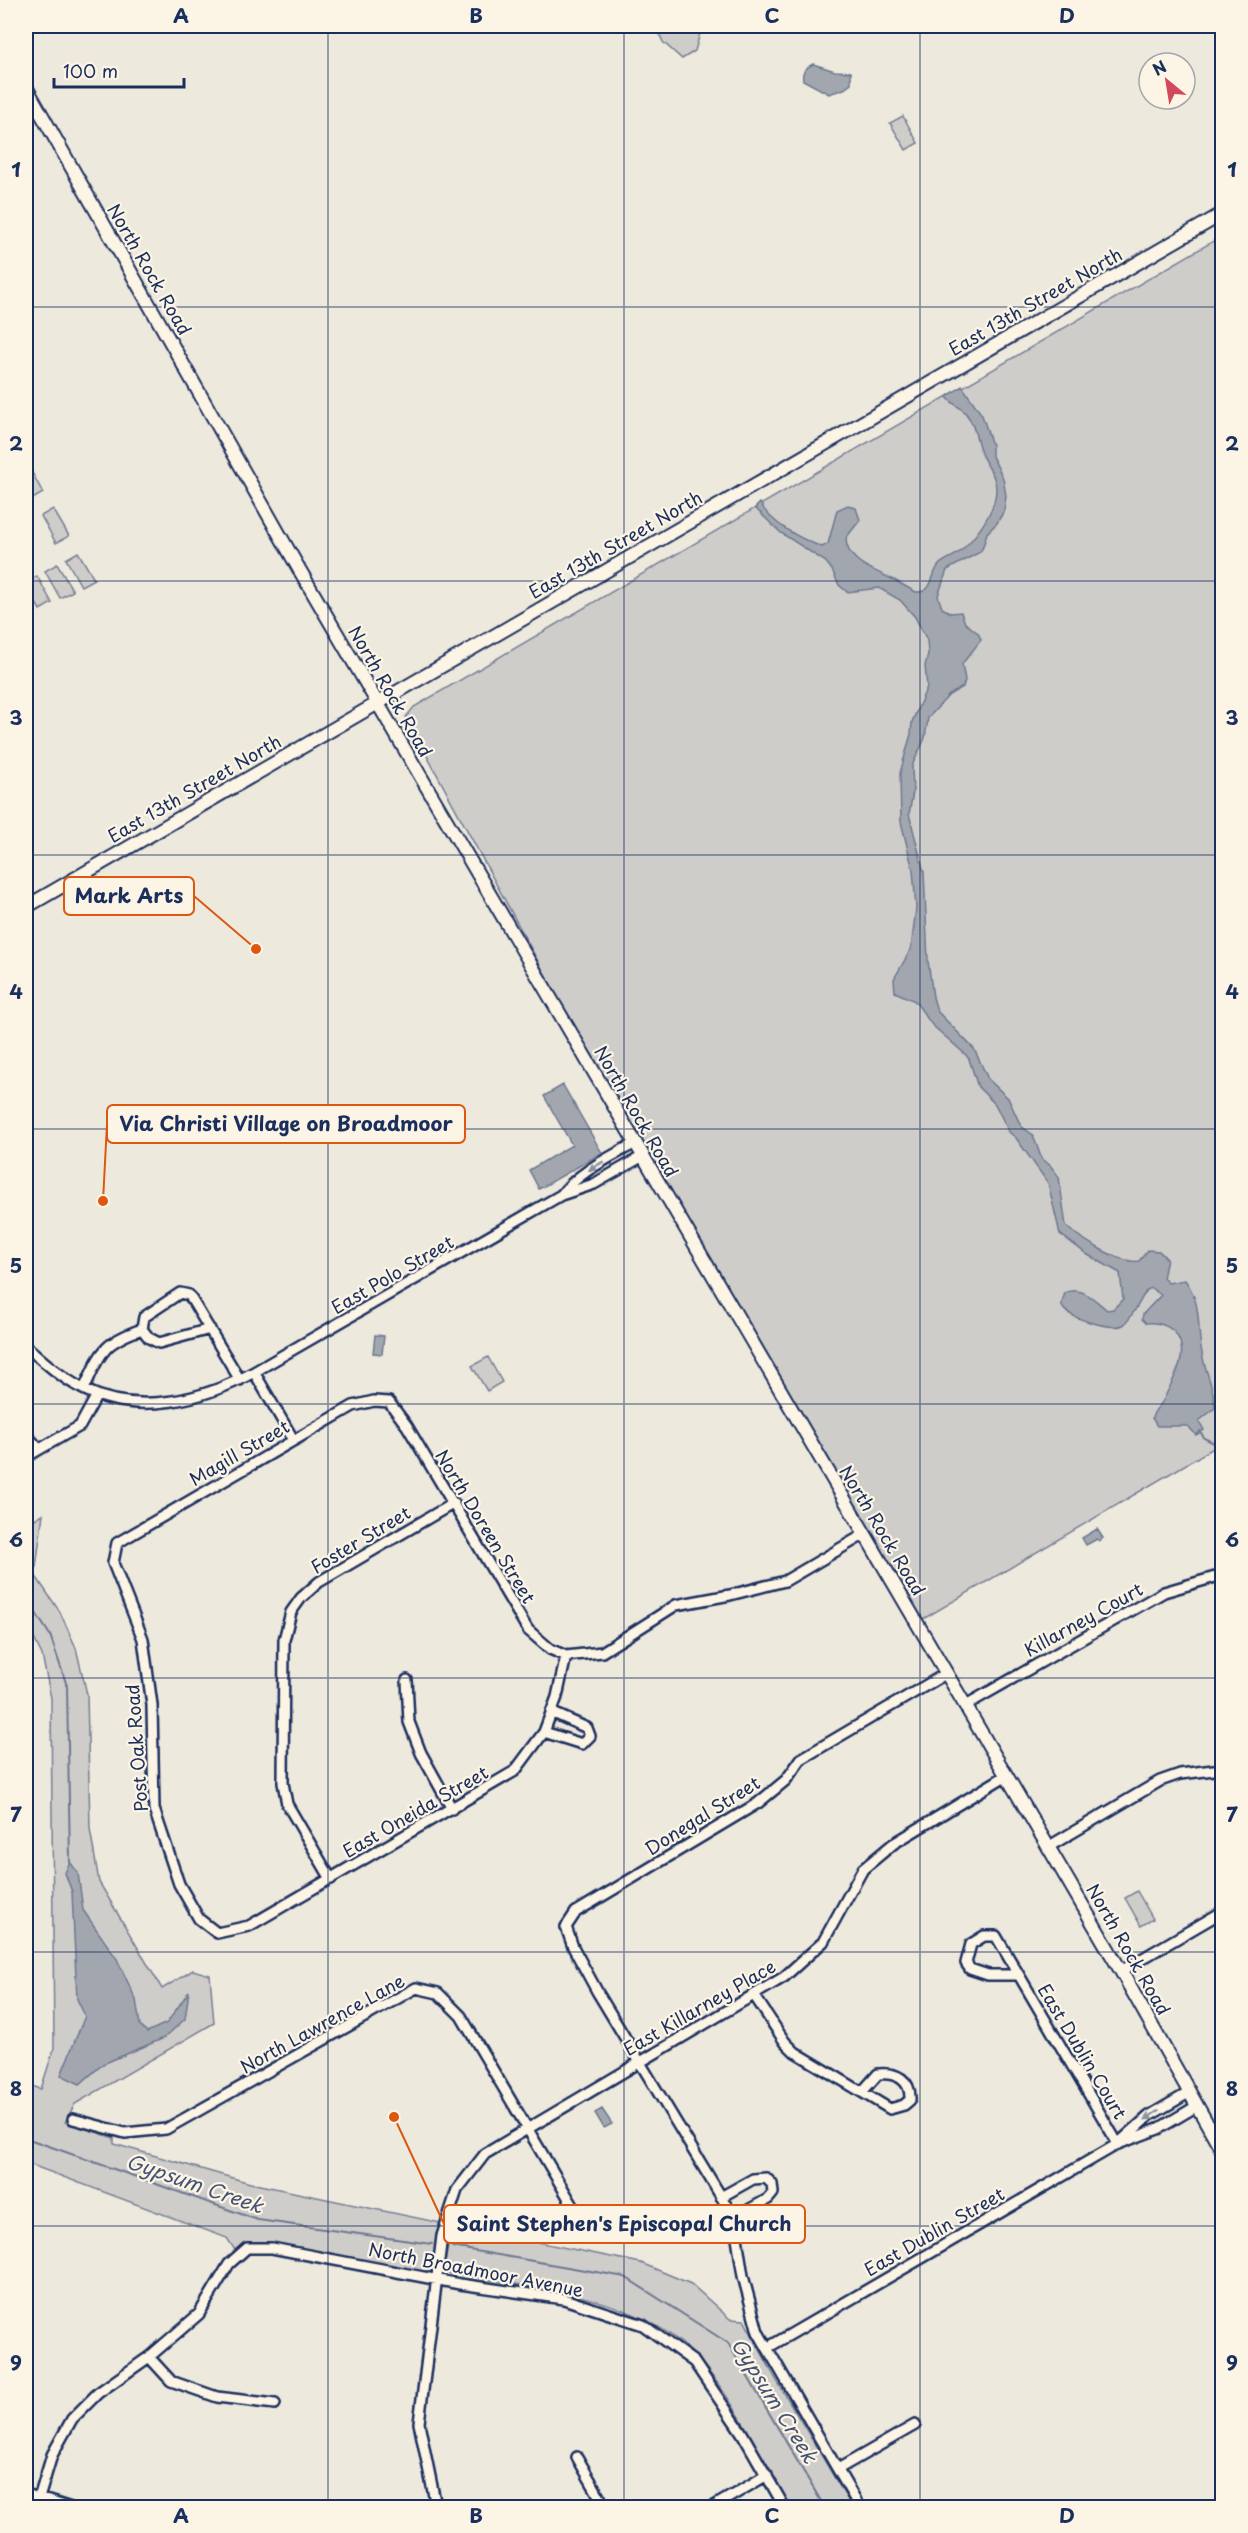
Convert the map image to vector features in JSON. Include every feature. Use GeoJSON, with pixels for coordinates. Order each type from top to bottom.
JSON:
{"type":"FeatureCollection","features":[{"type":"Feature","properties":{"kind":"main road","name":"North Rock Road"},"geometry":{"type":"LineString","coordinates":[[26,87],[377,703],[966,1705],[1222,2150]]}},
{"type":"Feature","properties":{"kind":"main road","name":"East 13th Street North"},"geometry":{"type":"LineString","coordinates":[[26,907],[1222,213]]}},
{"type":"Feature","properties":{"kind":"street","name":"East Polo Street"},"geometry":{"type":"LineString","coordinates":[[561,1195],[570,1183],[587,1171],[635,1143]]}},
{"type":"Feature","properties":{"kind":"street","name":"East Polo Street"},"geometry":{"type":"LineString","coordinates":[[240,1380],[561,1195],[577,1192],[594,1184],[643,1156]]}},
{"type":"Feature","properties":{"kind":"street"},"geometry":{"type":"LineString","coordinates":[[26,1346],[48,1366],[97,1395],[125,1402],[180,1401],[214,1392],[240,1380],[210,1329],[189,1295],[180,1293],[144,1317],[142,1329],[149,1338],[159,1343],[210,1329]]}},
{"type":"Feature","properties":{"kind":"street"},"geometry":{"type":"LineString","coordinates":[[84,1389],[107,1345],[122,1336],[142,1329]]}},
{"type":"Feature","properties":{"kind":"street"},"geometry":{"type":"LineString","coordinates":[[254,1372],[293,1439]]}},
{"type":"Feature","properties":{"kind":"street"},"geometry":{"type":"LineString","coordinates":[[26,1457],[81,1426],[97,1395]]}},
{"type":"Feature","properties":{"kind":"street","name":"Magill Street"},"geometry":{"type":"LineString","coordinates":[[116,1548],[117,1543],[353,1406],[374,1401],[389,1402]]}},
{"type":"Feature","properties":{"kind":"street","name":"North Doreen Street"},"geometry":{"type":"LineString","coordinates":[[389,1402],[408,1426],[528,1630],[550,1649],[566,1656]]}},
{"type":"Feature","properties":{"kind":"street"},"geometry":{"type":"LineString","coordinates":[[26,1434],[39,1449]]}},
{"type":"Feature","properties":{"kind":"street","name":"Foster Street"},"geometry":{"type":"LineString","coordinates":[[331,1879],[287,1804],[283,1783],[284,1640],[291,1612],[301,1598],[319,1582],[454,1503]]}},
{"type":"Feature","properties":{"kind":"street"},"geometry":{"type":"LineString","coordinates":[[566,1656],[602,1652],[675,1605],[730,1595],[785,1581],[865,1534]]}},
{"type":"Feature","properties":{"kind":"street","name":"Post Oak Road"},"geometry":{"type":"LineString","coordinates":[[116,1548],[113,1563],[143,1639],[152,1705],[154,1809],[179,1884],[199,1919],[218,1933]]}},
{"type":"Feature","properties":{"kind":"street","name":"Killarney Court"},"geometry":{"type":"LineString","coordinates":[[966,1705],[1164,1593],[1222,1575]]}},
{"type":"Feature","properties":{"kind":"street","name":"East Oneida Street"},"geometry":{"type":"LineString","coordinates":[[218,1933],[249,1926],[515,1771],[544,1732],[557,1697],[566,1656]]}},
{"type":"Feature","properties":{"kind":"street","name":"Donegal Street"},"geometry":{"type":"LineString","coordinates":[[639,2061],[573,1947],[566,1927],[576,1912],[758,1803],[786,1780],[801,1759],[947,1673]]}},
{"type":"Feature","properties":{"kind":"street"},"geometry":{"type":"LineString","coordinates":[[407,1680],[409,1722],[421,1753],[452,1809]]}},
{"type":"Feature","properties":{"kind":"street"},"geometry":{"type":"LineString","coordinates":[[544,1732],[582,1744],[590,1736],[587,1728],[551,1712]]}},
{"type":"Feature","properties":{"kind":"street"},"geometry":{"type":"LineString","coordinates":[[1048,1847],[1160,1781],[1195,1771],[1222,1769]]}},
{"type":"Feature","properties":{"kind":"street","name":"East Killarney Place"},"geometry":{"type":"LineString","coordinates":[[438,2508],[420,2423],[442,2236],[457,2190],[485,2154],[784,1977],[823,1942],[863,1869],[893,1844],[1007,1776]]}},
{"type":"Feature","properties":{"kind":"street"},"geometry":{"type":"LineString","coordinates":[[1121,1971],[1222,1912]]}},
{"type":"Feature","properties":{"kind":"street","name":"East Dublin Court"},"geometry":{"type":"LineString","coordinates":[[1018,1975],[988,1975],[970,1969],[966,1963],[971,1944],[984,1936],[996,1936],[1118,2144]]}},
{"type":"Feature","properties":{"kind":"street","name":"North Lawrence Lane"},"geometry":{"type":"LineString","coordinates":[[73,2119],[126,2133],[165,2129],[417,1988],[438,1993],[461,2016],[528,2128]]}},
{"type":"Feature","properties":{"kind":"street"},"geometry":{"type":"LineString","coordinates":[[754,1995],[785,2042],[795,2052],[890,2109],[904,2105],[909,2100],[910,2091],[906,2082],[899,2076],[888,2073],[878,2074],[862,2092]]}},
{"type":"Feature","properties":{"kind":"street"},"geometry":{"type":"LineString","coordinates":[[639,2061],[734,2218],[743,2276],[758,2332],[860,2508]]}},
{"type":"Feature","properties":{"kind":"street","name":"East Dublin Street"},"geometry":{"type":"LineString","coordinates":[[1118,2144],[1149,2116],[1190,2092]]}},
{"type":"Feature","properties":{"kind":"street","name":"East Dublin Street"},"geometry":{"type":"LineString","coordinates":[[767,2348],[1118,2144],[1158,2129],[1197,2106]]}},
{"type":"Feature","properties":{"kind":"street"},"geometry":{"type":"LineString","coordinates":[[528,2128],[585,2226]]}},
{"type":"Feature","properties":{"kind":"street"},"geometry":{"type":"LineString","coordinates":[[721,2197],[753,2179],[765,2178],[772,2184],[773,2193],[768,2199],[734,2218]]}},
{"type":"Feature","properties":{"kind":"street","name":"North Broadmoor Avenue"},"geometry":{"type":"LineString","coordinates":[[149,2357],[199,2314],[229,2264],[247,2248],[272,2247],[437,2279],[564,2299],[643,2325],[694,2362],[742,2433],[785,2508]]}},
{"type":"Feature","properties":{"kind":"street"},"geometry":{"type":"LineString","coordinates":[[38,2503],[52,2455],[72,2419],[98,2393],[149,2357],[171,2381],[218,2397],[274,2404]]}},
{"type":"Feature","properties":{"kind":"street"},"geometry":{"type":"LineString","coordinates":[[838,2469],[915,2425]]}},
{"type":"Feature","properties":{"kind":"street"},"geometry":{"type":"LineString","coordinates":[[577,2457],[606,2508]]}},
{"type":"Feature","properties":{"kind":"street"},"geometry":{"type":"LineString","coordinates":[[711,2508],[767,2475]]}},
{"type":"Feature","properties":{"kind":"street"},"geometry":{"type":"LineString","coordinates":[[26,2494],[38,2503],[71,2508]]}},
{"type":"Feature","properties":{"kind":"shaded area"},"geometry":{"type":"Polygon","coordinates":[[[656,26],[714,26],[700,33],[695,51],[682,59],[663,42],[656,26]]]}},
{"type":"Feature","properties":{"kind":"shaded area"},"geometry":{"type":"Polygon","coordinates":[[[813,64],[835,71],[851,72],[851,84],[829,94],[803,80],[805,70],[813,64]]]}},
{"type":"Feature","properties":{"kind":"shaded area"},"geometry":{"type":"Polygon","coordinates":[[[903,116],[918,143],[906,150],[890,123],[903,116]]]}},
{"type":"Feature","properties":{"kind":"shaded area"},"geometry":{"type":"Polygon","coordinates":[[[1222,236],[1222,1443],[913,1625],[656,1180],[406,717],[414,707],[1222,236]]]}},
{"type":"Feature","properties":{"kind":"shaded area"},"geometry":{"type":"Polygon","coordinates":[[[962,386],[982,415],[992,445],[992,456],[1003,478],[1006,496],[1004,511],[987,533],[980,552],[947,570],[938,596],[942,608],[951,613],[961,612],[965,623],[978,633],[981,640],[962,664],[965,680],[963,687],[949,695],[928,718],[925,738],[912,766],[913,792],[909,814],[924,872],[928,961],[933,997],[937,1011],[974,1049],[988,1079],[1008,1098],[1021,1126],[1033,1135],[1042,1160],[1050,1165],[1059,1177],[1066,1226],[1090,1243],[1122,1259],[1139,1261],[1148,1250],[1159,1251],[1167,1259],[1163,1278],[1168,1283],[1185,1280],[1191,1289],[1197,1307],[1200,1343],[1215,1408],[1199,1421],[1204,1430],[1196,1435],[1188,1426],[1157,1426],[1152,1418],[1179,1367],[1182,1350],[1176,1334],[1170,1328],[1146,1323],[1142,1319],[1143,1314],[1161,1295],[1151,1288],[1147,1290],[1126,1323],[1118,1326],[1100,1325],[1080,1319],[1065,1311],[1062,1301],[1065,1293],[1071,1291],[1082,1292],[1107,1310],[1113,1309],[1123,1299],[1120,1273],[1088,1255],[1060,1234],[1048,1183],[1016,1138],[1009,1132],[995,1104],[978,1087],[969,1059],[932,1025],[915,1001],[895,992],[894,979],[911,949],[916,908],[913,870],[901,822],[900,773],[912,722],[927,687],[925,666],[928,654],[927,640],[915,617],[900,600],[879,588],[847,592],[839,585],[826,562],[781,533],[755,508],[760,503],[771,518],[779,524],[805,540],[822,547],[828,544],[837,510],[848,505],[856,508],[860,520],[846,538],[847,546],[856,559],[916,592],[926,589],[940,564],[961,551],[976,535],[988,516],[995,497],[994,478],[982,456],[972,424],[965,412],[947,397],[962,386]]]}},
{"type":"Feature","properties":{"kind":"shaded area"},"geometry":{"type":"Polygon","coordinates":[[[28,465],[43,493],[31,500],[26,491],[26,467],[28,465]]]}},
{"type":"Feature","properties":{"kind":"shaded area"},"geometry":{"type":"Polygon","coordinates":[[[53,509],[69,536],[56,543],[41,516],[53,509]]]}},
{"type":"Feature","properties":{"kind":"shaded area"},"geometry":{"type":"Polygon","coordinates":[[[78,552],[94,579],[81,586],[66,559],[78,552]]]}},
{"type":"Feature","properties":{"kind":"shaded area"},"geometry":{"type":"Polygon","coordinates":[[[57,564],[73,591],[60,598],[45,571],[57,564]]]}},
{"type":"Feature","properties":{"kind":"shaded area"},"geometry":{"type":"Polygon","coordinates":[[[37,576],[52,603],[40,610],[26,586],[26,582],[37,576]]]}},
{"type":"Feature","properties":{"kind":"shaded area"},"geometry":{"type":"Polygon","coordinates":[[[563,1085],[602,1153],[539,1189],[529,1170],[572,1145],[544,1096],[563,1085]]]}},
{"type":"Feature","properties":{"kind":"shaded area"},"geometry":{"type":"Polygon","coordinates":[[[375,1335],[384,1336],[382,1354],[373,1353],[375,1335]]]}},
{"type":"Feature","properties":{"kind":"shaded area"},"geometry":{"type":"Polygon","coordinates":[[[488,1357],[502,1382],[487,1391],[472,1366],[488,1357]]]}},
{"type":"Feature","properties":{"kind":"shaded area"},"geometry":{"type":"Polygon","coordinates":[[[43,1514],[35,1575],[60,1612],[76,1648],[87,1694],[90,1829],[99,1882],[162,1989],[193,1970],[210,1975],[214,2023],[75,2104],[65,2122],[114,2138],[114,2144],[250,2183],[441,2223],[431,2268],[423,2272],[270,2242],[253,2243],[235,2250],[227,2238],[26,2163],[26,2084],[41,2089],[54,2048],[51,1698],[42,1655],[26,1622],[26,1524],[43,1514]]]}},
{"type":"Feature","properties":{"kind":"shaded area"},"geometry":{"type":"Polygon","coordinates":[[[1097,1529],[1103,1538],[1086,1545],[1082,1538],[1097,1529]]]}},
{"type":"Feature","properties":{"kind":"shaded area"},"geometry":{"type":"Polygon","coordinates":[[[70,1862],[78,1873],[83,1910],[117,1959],[136,2000],[140,2025],[147,2032],[167,2023],[189,1991],[185,2019],[164,2038],[103,2064],[80,2084],[61,2075],[85,2016],[77,1999],[72,1892],[65,1873],[70,1862]]]}},
{"type":"Feature","properties":{"kind":"shaded area"},"geometry":{"type":"Polygon","coordinates":[[[1137,1891],[1153,1919],[1141,1926],[1125,1898],[1137,1891]]]}},
{"type":"Feature","properties":{"kind":"shaded area"},"geometry":{"type":"Polygon","coordinates":[[[602,2109],[612,2124],[604,2128],[595,2113],[602,2109]]]}},
{"type":"Feature","properties":{"kind":"shaded area"},"geometry":{"type":"Polygon","coordinates":[[[452,2225],[641,2263],[691,2284],[730,2319],[744,2320],[774,2376],[852,2507],[790,2507],[748,2431],[713,2377],[680,2342],[659,2327],[612,2305],[586,2298],[446,2273],[444,2268],[452,2225]]]}},
{"type":"Feature","properties":{"kind":"waterway"},"geometry":{"type":"LineString","coordinates":[[1200,1431],[1204,1438],[1222,1447]]}},
{"type":"Feature","properties":{"kind":"waterway"},"geometry":{"type":"LineString","coordinates":[[26,1598],[50,1635],[67,1686],[70,1862]]}},
{"type":"Feature","properties":{"kind":"waterway","name":"Gypsum Creek"},"geometry":{"type":"LineString","coordinates":[[26,2138],[258,2220],[432,2244]]}},
{"type":"Feature","properties":{"kind":"waterway","name":"Gypsum Creek"},"geometry":{"type":"LineString","coordinates":[[452,2247],[625,2277],[728,2343],[825,2508]]}},
{"type":"Feature","properties":{"kind":"place","name":"Mark Arts"},"geometry":{"type":"Point","coordinates":[256,949]}},
{"type":"Feature","properties":{"kind":"place","name":"Via Christi Village on Broadmoor"},"geometry":{"type":"Point","coordinates":[103,1201]}},
{"type":"Feature","properties":{"kind":"place","name":"Saint Stephen's Episcopal Church"},"geometry":{"type":"Point","coordinates":[394,2117]}}]}
